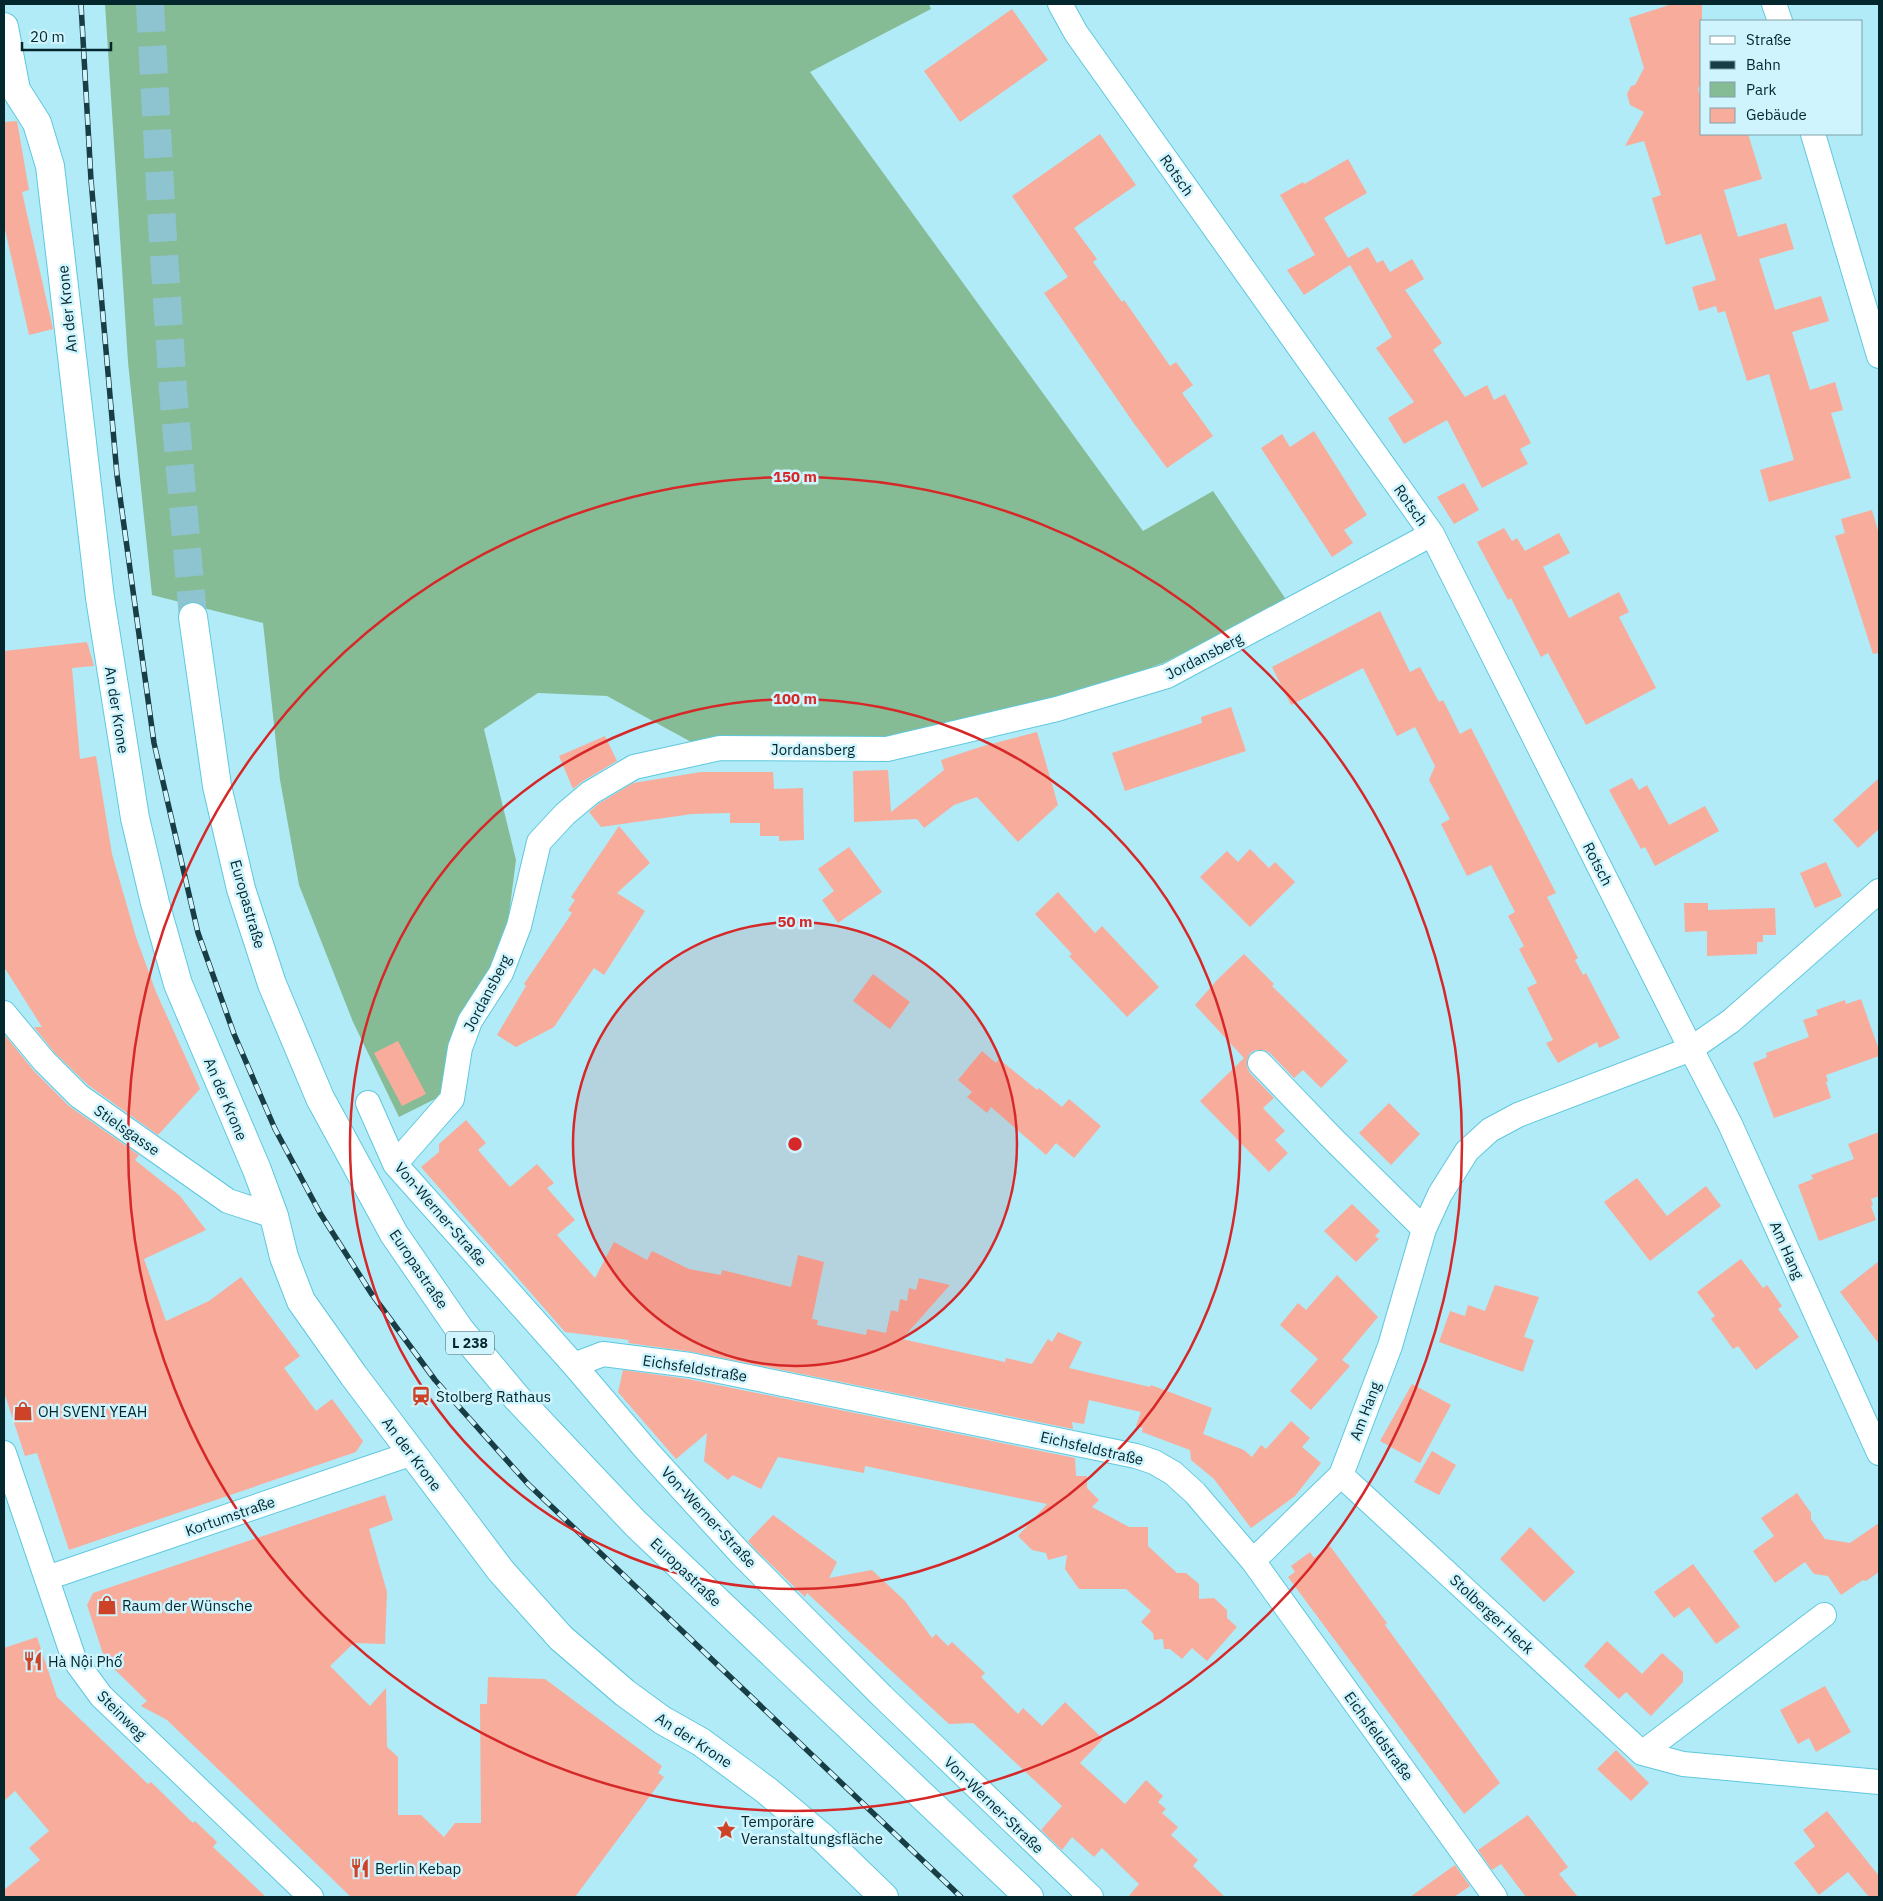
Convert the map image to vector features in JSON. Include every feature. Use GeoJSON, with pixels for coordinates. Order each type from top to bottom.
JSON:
{"type":"FeatureCollection","features":[{"type":"Feature","properties":{"kind":"street","name":"Rotsch"},"geometry":{"type":"LineString","coordinates":[[1060,4],[1076,33],[1432,534],[1691,1049]]}},
{"type":"Feature","properties":{"kind":"street"},"geometry":{"type":"LineString","coordinates":[[1774,4],[1780,20]]}},
{"type":"Feature","properties":{"kind":"street"},"geometry":{"type":"LineString","coordinates":[[4,27],[10,82]]}},
{"type":"Feature","properties":{"kind":"street","name":"An der Krone"},"geometry":{"type":"LineString","coordinates":[[10,82],[37,123],[50,166],[100,598],[135,818],[155,903],[178,984],[257,1170],[274,1216],[284,1257],[301,1301],[354,1376],[501,1571],[561,1638],[625,1693],[662,1720],[701,1742],[766,1790],[823,1838],[884,1897]]}},
{"type":"Feature","properties":{"kind":"street"},"geometry":{"type":"LineString","coordinates":[[1813,135],[1879,356]]}},
{"type":"Feature","properties":{"kind":"street","name":"Jordansberg"},"geometry":{"type":"LineString","coordinates":[[395,1164],[452,1099],[460,1048],[470,1021],[501,973],[507,958],[519,926],[539,842],[564,814],[597,789],[634,766],[720,748],[887,749],[1057,709],[1168,676],[1432,534]]}},
{"type":"Feature","properties":{"kind":"street","name":"Europastraße"},"geometry":{"type":"LineString","coordinates":[[193,617],[217,786],[241,889],[272,984],[320,1098],[394,1234],[460,1330],[517,1398],[636,1524],[1030,1897]]}},
{"type":"Feature","properties":{"kind":"street","name":"Am Hang"},"geometry":{"type":"LineString","coordinates":[[1253,1561],[1341,1475],[1390,1346],[1424,1229],[1440,1194],[1467,1151],[1490,1130],[1518,1115],[1691,1049],[1731,1021],[1879,891]]}},
{"type":"Feature","properties":{"kind":"street","name":"Stielsgasse"},"geometry":{"type":"LineString","coordinates":[[4,1014],[44,1061],[79,1096],[228,1201],[274,1216]]}},
{"type":"Feature","properties":{"kind":"street","name":"Am Hang"},"geometry":{"type":"LineString","coordinates":[[1691,1049],[1730,1124],[1879,1453]]}},
{"type":"Feature","properties":{"kind":"street"},"geometry":{"type":"LineString","coordinates":[[1260,1063],[1424,1229]]}},
{"type":"Feature","properties":{"kind":"street","name":"Von-Werner-Straße"},"geometry":{"type":"LineString","coordinates":[[368,1103],[395,1164],[574,1365],[614,1414],[742,1554],[882,1696],[1091,1897]]}},
{"type":"Feature","properties":{"kind":"street","name":"Eichsfeldstraße"},"geometry":{"type":"LineString","coordinates":[[574,1365],[603,1354],[690,1365],[1136,1456],[1154,1462],[1173,1472],[1195,1493],[1253,1561],[1495,1897]]}},
{"type":"Feature","properties":{"kind":"street","name":"Steinweg"},"geometry":{"type":"LineString","coordinates":[[4,1453],[74,1660],[101,1696],[311,1897]]}},
{"type":"Feature","properties":{"kind":"street","name":"Kortumstraße"},"geometry":{"type":"LineString","coordinates":[[47,1578],[413,1453]]}},
{"type":"Feature","properties":{"kind":"street","name":"Stolberger Heck"},"geometry":{"type":"LineString","coordinates":[[1341,1475],[1642,1753],[1683,1764],[1879,1782]]}},
{"type":"Feature","properties":{"kind":"street"},"geometry":{"type":"LineString","coordinates":[[1642,1753],[1824,1615]]}},
{"type":"Feature","properties":{"kind":"green space"},"geometry":{"type":"Polygon","coordinates":[[[105,4],[929,4],[931,9],[810,72],[1143,531],[1213,491],[1287,601],[1163,663],[1054,702],[887,741],[693,743],[607,696],[538,693],[484,729],[516,860],[508,922],[441,1096],[399,1117],[353,1022],[299,885],[280,780],[263,623],[152,595],[128,362],[105,4]]]}},
{"type":"Feature","properties":{"kind":"building"},"geometry":{"type":"Polygon","coordinates":[[[1672,4],[1702,4],[1702,20],[1700,20],[1700,85],[1698,89],[1700,96],[1700,135],[1748,135],[1762,179],[1724,190],[1738,237],[1786,223],[1794,249],[1759,259],[1775,310],[1821,296],[1829,321],[1792,332],[1810,390],[1835,382],[1843,410],[1831,413],[1851,478],[1769,502],[1760,470],[1794,460],[1769,374],[1747,381],[1725,311],[1718,313],[1716,306],[1699,311],[1692,287],[1716,280],[1701,234],[1666,245],[1652,198],[1661,195],[1644,141],[1625,146],[1644,112],[1630,105],[1627,94],[1631,86],[1635,85],[1644,68],[1629,18],[1672,4]]]}},
{"type":"Feature","properties":{"kind":"building"},"geometry":{"type":"Polygon","coordinates":[[[1012,9],[1048,60],[960,122],[924,71],[1012,9]]]}},
{"type":"Feature","properties":{"kind":"building"},"geometry":{"type":"Polygon","coordinates":[[[17,121],[29,190],[22,192],[53,329],[29,335],[4,225],[4,122],[17,121]]]}},
{"type":"Feature","properties":{"kind":"building"},"geometry":{"type":"Polygon","coordinates":[[[1100,134],[1136,185],[1074,228],[1097,259],[1093,262],[1122,302],[1124,300],[1170,366],[1176,362],[1193,385],[1182,393],[1213,436],[1167,468],[1044,293],[1068,277],[1012,196],[1100,134]]]}},
{"type":"Feature","properties":{"kind":"building"},"geometry":{"type":"Polygon","coordinates":[[[1348,159],[1367,193],[1324,218],[1348,258],[1368,247],[1377,263],[1383,260],[1390,272],[1412,259],[1424,279],[1405,290],[1442,343],[1433,350],[1465,397],[1487,385],[1494,400],[1505,394],[1531,443],[1520,449],[1528,464],[1482,488],[1447,420],[1404,444],[1388,418],[1414,402],[1376,348],[1392,337],[1350,265],[1304,295],[1287,270],[1315,255],[1280,195],[1303,182],[1304,184],[1348,159]]]}},
{"type":"Feature","properties":{"kind":"building"},"geometry":{"type":"Polygon","coordinates":[[[1314,431],[1367,515],[1344,530],[1353,543],[1332,557],[1261,448],[1282,434],[1290,447],[1314,431]]]}},
{"type":"Feature","properties":{"kind":"building"},"geometry":{"type":"Polygon","coordinates":[[[1464,483],[1479,510],[1454,524],[1437,497],[1464,483]]]}},
{"type":"Feature","properties":{"kind":"building"},"geometry":{"type":"Polygon","coordinates":[[[1872,510],[1879,534],[1879,653],[1873,654],[1835,536],[1845,533],[1841,519],[1872,510]]]}},
{"type":"Feature","properties":{"kind":"building"},"geometry":{"type":"Polygon","coordinates":[[[1504,528],[1512,541],[1517,538],[1525,551],[1559,533],[1570,553],[1543,567],[1569,618],[1619,592],[1629,612],[1619,617],[1656,688],[1586,725],[1548,653],[1541,657],[1511,598],[1508,600],[1477,542],[1504,528]]]}},
{"type":"Feature","properties":{"kind":"building"},"geometry":{"type":"Polygon","coordinates":[[[1380,611],[1410,672],[1420,667],[1439,702],[1443,700],[1460,734],[1471,728],[1556,893],[1547,897],[1578,958],[1575,960],[1583,975],[1586,973],[1620,1038],[1599,1048],[1597,1042],[1558,1063],[1546,1043],[1553,1040],[1527,988],[1537,983],[1519,949],[1524,946],[1508,916],[1515,912],[1491,865],[1467,876],[1441,824],[1450,819],[1429,780],[1435,766],[1415,727],[1397,736],[1363,668],[1291,705],[1272,667],[1380,611]]]}},
{"type":"Feature","properties":{"kind":"building"},"geometry":{"type":"Polygon","coordinates":[[[87,642],[94,666],[72,668],[80,759],[96,756],[112,854],[136,937],[156,992],[200,1089],[158,1135],[88,1085],[54,1052],[34,1027],[42,1027],[4,967],[4,651],[87,642]]]}},
{"type":"Feature","properties":{"kind":"building"},"geometry":{"type":"Polygon","coordinates":[[[1231,707],[1246,751],[1125,791],[1112,753],[1202,723],[1201,717],[1231,707]]]}},
{"type":"Feature","properties":{"kind":"building"},"geometry":{"type":"Polygon","coordinates":[[[1037,732],[1058,805],[1018,842],[977,797],[954,805],[924,828],[917,819],[854,822],[853,771],[888,770],[891,812],[944,770],[941,760],[980,747],[1037,732]]]}},
{"type":"Feature","properties":{"kind":"building"},"geometry":{"type":"Polygon","coordinates":[[[605,736],[617,761],[573,789],[559,756],[605,736]]]}},
{"type":"Feature","properties":{"kind":"building"},"geometry":{"type":"Polygon","coordinates":[[[701,772],[773,772],[774,789],[803,788],[804,840],[779,841],[779,836],[760,836],[760,823],[730,823],[730,813],[692,814],[601,827],[589,812],[598,804],[633,783],[701,772]]]}},
{"type":"Feature","properties":{"kind":"building"},"geometry":{"type":"Polygon","coordinates":[[[1632,778],[1639,790],[1647,785],[1669,825],[1705,806],[1719,831],[1655,866],[1645,847],[1641,849],[1609,790],[1632,778]]]}},
{"type":"Feature","properties":{"kind":"building"},"geometry":{"type":"Polygon","coordinates":[[[1879,778],[1879,829],[1858,848],[1833,820],[1879,778]]]}},
{"type":"Feature","properties":{"kind":"building"},"geometry":{"type":"Polygon","coordinates":[[[619,826],[650,863],[617,893],[645,911],[604,975],[594,968],[554,1027],[516,1047],[497,1035],[526,986],[524,984],[572,913],[568,910],[575,900],[571,897],[619,826]]]}},
{"type":"Feature","properties":{"kind":"building"},"geometry":{"type":"Polygon","coordinates":[[[849,847],[882,892],[838,923],[822,900],[834,891],[818,869],[849,847]]]}},
{"type":"Feature","properties":{"kind":"building"},"geometry":{"type":"Polygon","coordinates":[[[1250,849],[1269,868],[1275,862],[1295,882],[1250,927],[1200,877],[1227,851],[1238,862],[1250,849]]]}},
{"type":"Feature","properties":{"kind":"building"},"geometry":{"type":"Polygon","coordinates":[[[1826,862],[1842,896],[1815,908],[1800,873],[1826,862]]]}},
{"type":"Feature","properties":{"kind":"building"},"geometry":{"type":"Polygon","coordinates":[[[1058,892],[1095,933],[1102,926],[1159,987],[1127,1017],[1069,956],[1072,954],[1035,914],[1058,892]]]}},
{"type":"Feature","properties":{"kind":"building"},"geometry":{"type":"Polygon","coordinates":[[[1684,903],[1708,903],[1708,910],[1775,908],[1776,935],[1763,935],[1763,942],[1757,942],[1757,954],[1707,956],[1707,931],[1685,932],[1684,903]]]}},
{"type":"Feature","properties":{"kind":"building"},"geometry":{"type":"Polygon","coordinates":[[[1244,954],[1274,984],[1272,986],[1348,1061],[1321,1088],[1303,1070],[1294,1078],[1270,1053],[1264,1050],[1256,1050],[1250,1053],[1247,1067],[1250,1073],[1274,1098],[1263,1108],[1285,1131],[1275,1140],[1288,1153],[1269,1172],[1200,1101],[1244,1058],[1195,1005],[1244,954]]]}},
{"type":"Feature","properties":{"kind":"building"},"geometry":{"type":"Polygon","coordinates":[[[873,974],[910,1002],[890,1029],[853,1001],[873,974]]]}},
{"type":"Feature","properties":{"kind":"building"},"geometry":{"type":"Polygon","coordinates":[[[1861,999],[1879,1050],[1879,1056],[1826,1075],[1831,1098],[1774,1118],[1753,1063],[1767,1057],[1766,1053],[1809,1037],[1803,1020],[1818,1015],[1816,1010],[1845,1000],[1846,1004],[1861,999]]]}},
{"type":"Feature","properties":{"kind":"building"},"geometry":{"type":"Polygon","coordinates":[[[4,1034],[34,1071],[69,1106],[139,1155],[135,1160],[180,1196],[206,1230],[144,1259],[166,1321],[209,1301],[241,1277],[300,1356],[284,1368],[316,1411],[332,1399],[363,1441],[356,1452],[69,1550],[37,1453],[25,1456],[4,1392],[4,1034]]]}},
{"type":"Feature","properties":{"kind":"building"},"geometry":{"type":"Polygon","coordinates":[[[398,1041],[426,1094],[402,1106],[374,1053],[398,1041]]]}},
{"type":"Feature","properties":{"kind":"building"},"geometry":{"type":"Polygon","coordinates":[[[982,1051],[996,1063],[999,1059],[1037,1090],[1039,1088],[1062,1107],[1069,1099],[1101,1126],[1074,1158],[1056,1143],[1046,1155],[991,1107],[987,1113],[967,1097],[972,1092],[958,1080],[982,1051]]]}},
{"type":"Feature","properties":{"kind":"building"},"geometry":{"type":"Polygon","coordinates":[[[1389,1103],[1420,1134],[1391,1165],[1359,1133],[1389,1103]]]}},
{"type":"Feature","properties":{"kind":"building"},"geometry":{"type":"Polygon","coordinates":[[[466,1120],[486,1143],[478,1150],[510,1187],[537,1164],[554,1183],[547,1188],[575,1220],[557,1235],[595,1278],[614,1242],[647,1260],[652,1251],[689,1269],[721,1275],[722,1270],[791,1287],[798,1255],[824,1262],[812,1319],[818,1320],[817,1325],[866,1335],[867,1329],[886,1333],[891,1310],[898,1312],[900,1299],[907,1301],[909,1288],[916,1290],[919,1278],[950,1285],[902,1339],[1005,1362],[1006,1358],[1032,1364],[1048,1339],[1052,1342],[1058,1332],[1082,1342],[1069,1368],[1150,1387],[1151,1385],[1212,1408],[1203,1434],[1244,1450],[1252,1457],[1261,1445],[1266,1449],[1291,1421],[1310,1438],[1302,1447],[1321,1463],[1295,1496],[1251,1528],[1214,1479],[1191,1460],[1190,1450],[1142,1432],[1143,1428],[1136,1426],[1141,1412],[1089,1400],[1084,1424],[1072,1422],[1073,1429],[693,1352],[628,1343],[629,1340],[565,1332],[421,1167],[439,1152],[439,1144],[466,1120]]]}},
{"type":"Feature","properties":{"kind":"building"},"geometry":{"type":"Polygon","coordinates":[[[1879,1132],[1879,1196],[1871,1199],[1873,1205],[1871,1206],[1876,1220],[1819,1241],[1798,1185],[1813,1179],[1811,1175],[1854,1159],[1848,1144],[1879,1132]]]}},
{"type":"Feature","properties":{"kind":"building"},"geometry":{"type":"Polygon","coordinates":[[[1637,1178],[1667,1216],[1706,1186],[1721,1206],[1650,1261],[1604,1202],[1637,1178]]]}},
{"type":"Feature","properties":{"kind":"building"},"geometry":{"type":"Polygon","coordinates":[[[1352,1204],[1380,1231],[1375,1236],[1379,1239],[1356,1262],[1324,1231],[1352,1204]]]}},
{"type":"Feature","properties":{"kind":"building"},"geometry":{"type":"Polygon","coordinates":[[[1741,1259],[1763,1288],[1767,1285],[1782,1306],[1778,1309],[1799,1337],[1756,1370],[1738,1346],[1733,1349],[1711,1319],[1715,1316],[1697,1292],[1741,1259]]]}},
{"type":"Feature","properties":{"kind":"building"},"geometry":{"type":"Polygon","coordinates":[[[1879,1261],[1879,1344],[1840,1292],[1879,1261]]]}},
{"type":"Feature","properties":{"kind":"building"},"geometry":{"type":"Polygon","coordinates":[[[1337,1275],[1378,1317],[1342,1360],[1350,1366],[1311,1410],[1290,1391],[1318,1359],[1280,1325],[1298,1303],[1306,1310],[1337,1275]]]}},
{"type":"Feature","properties":{"kind":"building"},"geometry":{"type":"Polygon","coordinates":[[[1495,1285],[1539,1297],[1524,1337],[1534,1340],[1523,1372],[1439,1342],[1450,1311],[1465,1316],[1468,1305],[1485,1311],[1495,1285]]]}},
{"type":"Feature","properties":{"kind":"building"},"geometry":{"type":"Polygon","coordinates":[[[623,1370],[688,1379],[1075,1458],[1076,1476],[1087,1476],[1087,1488],[1099,1500],[1092,1507],[1129,1527],[1148,1527],[1148,1546],[1177,1573],[1186,1573],[1199,1584],[1199,1599],[1214,1598],[1227,1610],[1227,1618],[1237,1627],[1207,1661],[1192,1648],[1182,1659],[1170,1649],[1164,1649],[1163,1639],[1154,1640],[1153,1633],[1141,1622],[1151,1611],[1126,1589],[1079,1589],[1065,1569],[1067,1555],[1048,1560],[1046,1553],[1032,1550],[1018,1536],[1047,1504],[865,1466],[864,1473],[778,1457],[761,1489],[733,1475],[728,1480],[704,1461],[707,1433],[676,1459],[618,1392],[623,1370]]]}},
{"type":"Feature","properties":{"kind":"building"},"geometry":{"type":"Polygon","coordinates":[[[1412,1384],[1451,1405],[1420,1463],[1380,1441],[1412,1384]]]}},
{"type":"Feature","properties":{"kind":"building"},"geometry":{"type":"Polygon","coordinates":[[[1432,1451],[1456,1465],[1439,1495],[1414,1482],[1432,1451]]]}},
{"type":"Feature","properties":{"kind":"building"},"geometry":{"type":"Polygon","coordinates":[[[1797,1493],[1811,1513],[1811,1519],[1825,1539],[1850,1543],[1879,1523],[1879,1572],[1841,1595],[1828,1576],[1814,1574],[1805,1562],[1775,1583],[1753,1551],[1774,1536],[1761,1518],[1797,1493]]]}},
{"type":"Feature","properties":{"kind":"building"},"geometry":{"type":"Polygon","coordinates":[[[385,1495],[393,1520],[369,1529],[387,1592],[385,1644],[354,1643],[330,1666],[370,1706],[386,1688],[387,1747],[398,1757],[398,1815],[421,1815],[444,1837],[455,1823],[481,1823],[480,1704],[487,1704],[488,1677],[545,1679],[662,1766],[658,1773],[664,1777],[575,1897],[351,1897],[167,1720],[141,1706],[147,1701],[105,1660],[87,1605],[93,1593],[385,1495]]]}},
{"type":"Feature","properties":{"kind":"building"},"geometry":{"type":"Polygon","coordinates":[[[773,1515],[837,1562],[829,1578],[872,1570],[905,1601],[932,1638],[936,1634],[948,1646],[952,1642],[985,1673],[981,1677],[1018,1714],[1023,1708],[1042,1726],[1065,1702],[1103,1739],[1080,1763],[1125,1804],[1146,1780],[1163,1796],[1158,1802],[1166,1809],[1162,1813],[1178,1827],[1171,1835],[1198,1860],[1193,1866],[1225,1897],[1128,1897],[1139,1884],[1102,1848],[1094,1857],[1072,1837],[1062,1850],[1041,1830],[1062,1806],[973,1723],[949,1724],[807,1593],[805,1597],[748,1541],[773,1515]]]}},
{"type":"Feature","properties":{"kind":"building"},"geometry":{"type":"Polygon","coordinates":[[[1530,1527],[1575,1572],[1544,1602],[1500,1559],[1530,1527]]]}},
{"type":"Feature","properties":{"kind":"building"},"geometry":{"type":"Polygon","coordinates":[[[1330,1546],[1500,1783],[1464,1814],[1288,1577],[1295,1572],[1291,1566],[1310,1552],[1314,1558],[1330,1546]]]}},
{"type":"Feature","properties":{"kind":"building"},"geometry":{"type":"Polygon","coordinates":[[[1693,1564],[1740,1627],[1716,1644],[1689,1607],[1674,1618],[1654,1592],[1693,1564]]]}},
{"type":"Feature","properties":{"kind":"building"},"geometry":{"type":"Polygon","coordinates":[[[37,1637],[57,1697],[148,1784],[151,1782],[193,1823],[195,1821],[217,1842],[213,1847],[266,1897],[4,1897],[4,1890],[40,1860],[29,1848],[49,1831],[15,1791],[4,1801],[4,1648],[37,1637]]]}},
{"type":"Feature","properties":{"kind":"building"},"geometry":{"type":"Polygon","coordinates":[[[1607,1641],[1642,1674],[1662,1653],[1683,1672],[1683,1682],[1651,1716],[1626,1692],[1619,1699],[1584,1666],[1607,1641]]]}},
{"type":"Feature","properties":{"kind":"building"},"geometry":{"type":"Polygon","coordinates":[[[1825,1686],[1851,1732],[1816,1752],[1809,1738],[1798,1744],[1780,1710],[1825,1686]]]}},
{"type":"Feature","properties":{"kind":"building"},"geometry":{"type":"Polygon","coordinates":[[[1616,1750],[1649,1783],[1631,1801],[1597,1769],[1616,1750]]]}},
{"type":"Feature","properties":{"kind":"building"},"geometry":{"type":"Polygon","coordinates":[[[1827,1811],[1879,1876],[1879,1897],[1869,1897],[1848,1872],[1819,1895],[1794,1863],[1815,1846],[1803,1830],[1827,1811]]]}},
{"type":"Feature","properties":{"kind":"building"},"geometry":{"type":"Polygon","coordinates":[[[1528,1815],[1568,1867],[1559,1874],[1578,1897],[1526,1897],[1501,1864],[1492,1870],[1478,1850],[1528,1815]]]}},
{"type":"Feature","properties":{"kind":"building"},"geometry":{"type":"Polygon","coordinates":[[[1455,1865],[1470,1886],[1454,1897],[1410,1897],[1455,1865]]]}},
{"type":"Feature","properties":{"kind":"tunnel"},"geometry":{"type":"LineString","coordinates":[[150,4],[173,391],[193,617]]}},
{"type":"Feature","properties":{"kind":"railway"},"geometry":{"type":"LineString","coordinates":[[81,4],[91,180],[117,475],[154,743],[198,933],[234,1034],[275,1129],[320,1213],[371,1293],[435,1380],[528,1484],[961,1897]]}},
{"type":"Feature","properties":{"kind":"place","name":"Stolberg Rathaus"},"geometry":{"type":"Point","coordinates":[421,1396]}},
{"type":"Feature","properties":{"kind":"place","name":"OH SVENI YEAH"},"geometry":{"type":"Point","coordinates":[23,1411]}},
{"type":"Feature","properties":{"kind":"place","name":"Raum der Wünsche"},"geometry":{"type":"Point","coordinates":[107,1605]}},
{"type":"Feature","properties":{"kind":"place","name":"Hà Nội Phố"},"geometry":{"type":"Point","coordinates":[33,1661]}},
{"type":"Feature","properties":{"kind":"place","name":"Temporäre Veranstaltungsfläche"},"geometry":{"type":"Point","coordinates":[726,1830]}},
{"type":"Feature","properties":{"kind":"place","name":"Berlin Kebap"},"geometry":{"type":"Point","coordinates":[360,1868]}}]}
